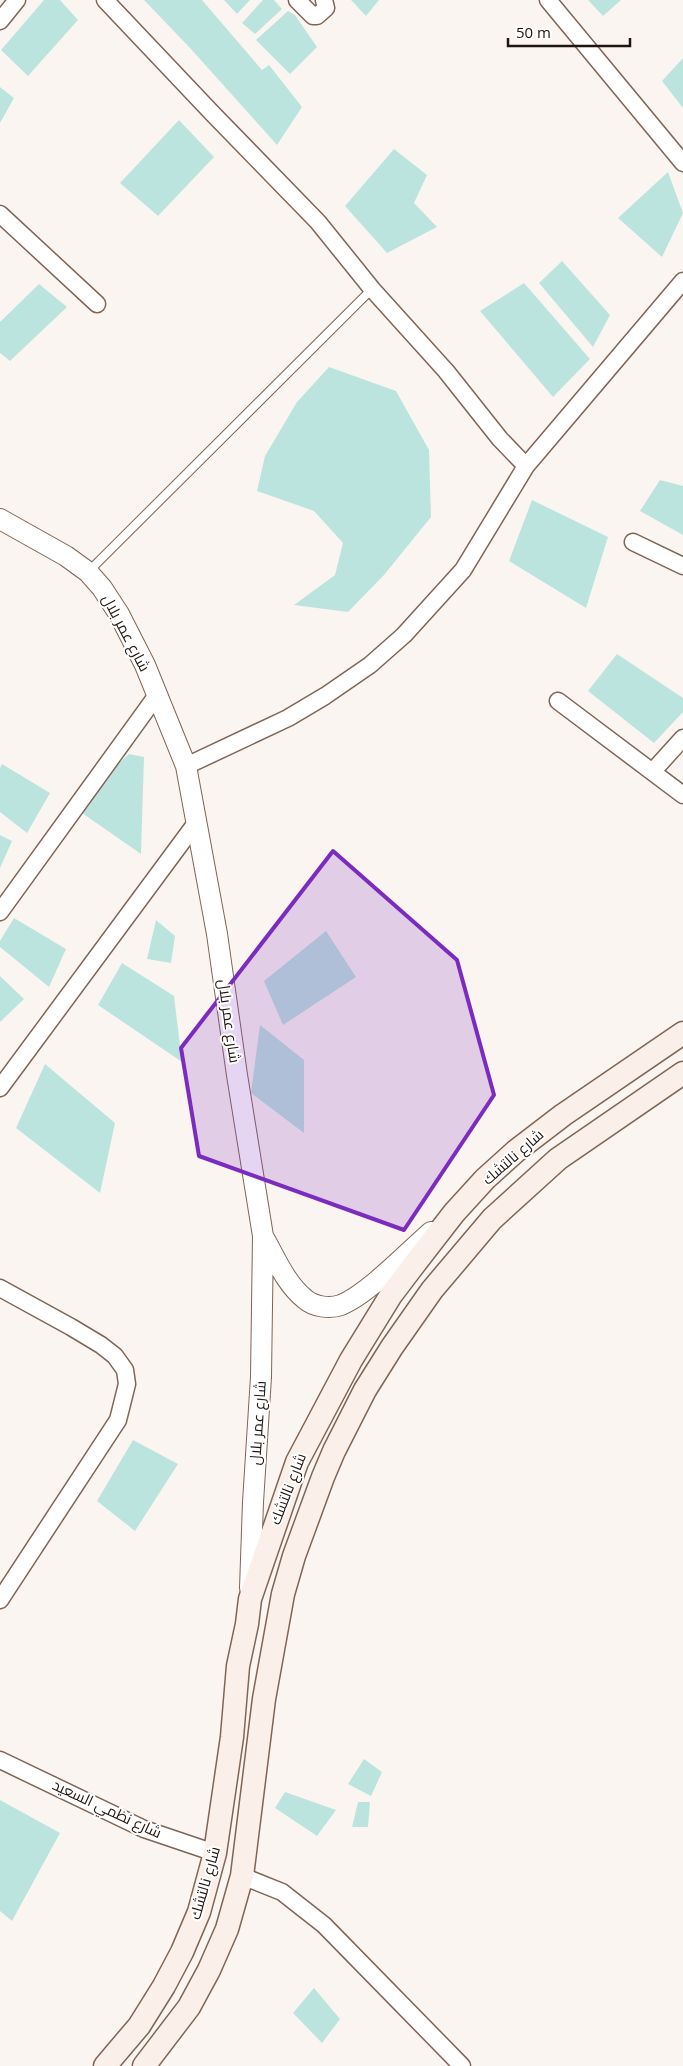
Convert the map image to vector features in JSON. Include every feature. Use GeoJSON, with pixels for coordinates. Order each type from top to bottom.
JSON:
{"type":"FeatureCollection","features":[{"type":"Feature","properties":{"kind":"main road","name":"شارع نالتشك"},"geometry":{"type":"LineString","coordinates":[[105,2066],[139,2026],[182,1952],[199,1912],[215,1854],[232,1737],[238,1666],[250,1599],[297,1462],[351,1360],[391,1295],[454,1213],[485,1179],[516,1151],[563,1115],[683,1033]]}},
{"type":"Feature","properties":{"kind":"main road","name":"شارع نالتشك"},"geometry":{"type":"LineString","coordinates":[[144,2066],[189,2007],[210,1970],[227,1929],[242,1876],[264,1699],[283,1594],[294,1556],[323,1477],[365,1390],[392,1347],[432,1290],[492,1219],[558,1159],[680,1080]]}},
{"type":"Feature","properties":{"kind":"street"},"geometry":{"type":"LineString","coordinates":[[0,21],[17,0]]}},
{"type":"Feature","properties":{"kind":"street"},"geometry":{"type":"LineString","coordinates":[[105,0],[318,222],[372,289],[446,371],[500,439],[526,466]]}},
{"type":"Feature","properties":{"kind":"street"},"geometry":{"type":"LineString","coordinates":[[297,0],[312,16],[317,16],[326,8],[324,0]]}},
{"type":"Feature","properties":{"kind":"street"},"geometry":{"type":"LineString","coordinates":[[548,0],[683,163]]}},
{"type":"Feature","properties":{"kind":"street"},"geometry":{"type":"LineString","coordinates":[[0,214],[97,304]]}},
{"type":"Feature","properties":{"kind":"street"},"geometry":{"type":"LineString","coordinates":[[186,766],[288,718],[325,696],[370,664],[404,635],[463,570],[526,466],[683,281]]}},
{"type":"Feature","properties":{"kind":"street","name":"شارع عمر بلال"},"geometry":{"type":"LineString","coordinates":[[0,519],[66,556],[88,572],[102,588],[119,614],[157,695],[186,766],[217,934],[236,1075],[263,1236],[261,1377],[253,1502],[250,1599]]}},
{"type":"Feature","properties":{"kind":"street"},"geometry":{"type":"LineString","coordinates":[[633,542],[683,566]]}},
{"type":"Feature","properties":{"kind":"street"},"geometry":{"type":"LineString","coordinates":[[0,912],[157,695]]}},
{"type":"Feature","properties":{"kind":"street"},"geometry":{"type":"LineString","coordinates":[[558,701],[683,795]]}},
{"type":"Feature","properties":{"kind":"street"},"geometry":{"type":"LineString","coordinates":[[653,771],[683,738]]}},
{"type":"Feature","properties":{"kind":"street"},"geometry":{"type":"LineString","coordinates":[[0,1088],[196,823]]}},
{"type":"Feature","properties":{"kind":"street"},"geometry":{"type":"LineString","coordinates":[[263,1236],[288,1279],[305,1300],[324,1308],[341,1305],[367,1289],[454,1213]]}},
{"type":"Feature","properties":{"kind":"street"},"geometry":{"type":"LineString","coordinates":[[0,1288],[72,1326],[101,1345],[115,1356],[124,1370],[128,1384],[118,1420],[0,1600]]}},
{"type":"Feature","properties":{"kind":"street","name":"شارع نظمي السعيد"},"geometry":{"type":"LineString","coordinates":[[0,1760],[144,1829],[215,1854]]}},
{"type":"Feature","properties":{"kind":"street"},"geometry":{"type":"LineString","coordinates":[[242,1876],[282,1892],[324,1925],[462,2066]]}},
{"type":"Feature","properties":{"kind":"lane"},"geometry":{"type":"LineString","coordinates":[[88,572],[372,289]]}},
{"type":"Feature","properties":{"kind":"highlighted area"},"geometry":{"type":"Polygon","coordinates":[[[333,851],[457,960],[494,1095],[404,1230],[199,1156],[181,1048],[333,851]]]}},
{"type":"Feature","properties":{"kind":"building"},"geometry":{"type":"Polygon","coordinates":[[[44,0],[60,0],[78,20],[28,76],[1,50],[44,0]]]}},
{"type":"Feature","properties":{"kind":"building"},"geometry":{"type":"Polygon","coordinates":[[[144,0],[202,0],[262,70],[269,65],[302,107],[277,145],[190,48],[144,0]]]}},
{"type":"Feature","properties":{"kind":"building"},"geometry":{"type":"Polygon","coordinates":[[[224,0],[250,0],[237,14],[224,0]]]}},
{"type":"Feature","properties":{"kind":"building"},"geometry":{"type":"Polygon","coordinates":[[[263,0],[274,0],[282,9],[255,34],[242,23],[263,0]]]}},
{"type":"Feature","properties":{"kind":"building"},"geometry":{"type":"Polygon","coordinates":[[[351,0],[379,0],[366,16],[351,0]]]}},
{"type":"Feature","properties":{"kind":"building"},"geometry":{"type":"Polygon","coordinates":[[[588,0],[621,0],[603,16],[588,0]]]}},
{"type":"Feature","properties":{"kind":"building"},"geometry":{"type":"Polygon","coordinates":[[[288,11],[295,15],[317,47],[290,74],[256,40],[288,11]]]}},
{"type":"Feature","properties":{"kind":"building"},"geometry":{"type":"Polygon","coordinates":[[[683,58],[683,108],[662,81],[683,58]]]}},
{"type":"Feature","properties":{"kind":"building"},"geometry":{"type":"Polygon","coordinates":[[[0,87],[14,98],[0,123],[0,87]]]}},
{"type":"Feature","properties":{"kind":"building"},"geometry":{"type":"Polygon","coordinates":[[[179,120],[214,157],[158,216],[120,183],[179,120]]]}},
{"type":"Feature","properties":{"kind":"building"},"geometry":{"type":"Polygon","coordinates":[[[394,149],[427,175],[414,203],[437,227],[387,253],[345,206],[394,149]]]}},
{"type":"Feature","properties":{"kind":"building"},"geometry":{"type":"Polygon","coordinates":[[[668,172],[683,213],[662,257],[618,218],[668,172]]]}},
{"type":"Feature","properties":{"kind":"building"},"geometry":{"type":"Polygon","coordinates":[[[562,261],[610,315],[593,347],[539,283],[562,261]]]}},
{"type":"Feature","properties":{"kind":"building"},"geometry":{"type":"Polygon","coordinates":[[[524,283],[590,359],[553,397],[480,311],[524,283]]]}},
{"type":"Feature","properties":{"kind":"building"},"geometry":{"type":"Polygon","coordinates":[[[39,284],[67,307],[10,361],[0,353],[0,322],[39,284]]]}},
{"type":"Feature","properties":{"kind":"building"},"geometry":{"type":"Polygon","coordinates":[[[329,367],[396,391],[429,450],[431,517],[384,575],[348,612],[294,605],[335,575],[343,543],[314,511],[257,491],[265,456],[297,402],[329,367]]]}},
{"type":"Feature","properties":{"kind":"building"},"geometry":{"type":"Polygon","coordinates":[[[660,480],[683,486],[683,535],[640,511],[660,480]]]}},
{"type":"Feature","properties":{"kind":"building"},"geometry":{"type":"Polygon","coordinates":[[[532,500],[608,537],[586,608],[509,561],[532,500]]]}},
{"type":"Feature","properties":{"kind":"building"},"geometry":{"type":"Polygon","coordinates":[[[617,654],[683,698],[683,712],[654,743],[588,691],[617,654]]]}},
{"type":"Feature","properties":{"kind":"building"},"geometry":{"type":"Polygon","coordinates":[[[129,754],[144,757],[141,854],[82,813],[113,769],[129,754]]]}},
{"type":"Feature","properties":{"kind":"building"},"geometry":{"type":"Polygon","coordinates":[[[2,764],[50,793],[27,833],[0,812],[0,768],[2,764]]]}},
{"type":"Feature","properties":{"kind":"building"},"geometry":{"type":"Polygon","coordinates":[[[0,835],[12,841],[0,868],[0,835]]]}},
{"type":"Feature","properties":{"kind":"building"},"geometry":{"type":"Polygon","coordinates":[[[14,918],[66,949],[49,987],[0,947],[0,941],[14,918]]]}},
{"type":"Feature","properties":{"kind":"building"},"geometry":{"type":"Polygon","coordinates":[[[156,920],[175,936],[171,963],[147,959],[156,920]]]}},
{"type":"Feature","properties":{"kind":"building"},"geometry":{"type":"Polygon","coordinates":[[[326,931],[356,977],[283,1025],[264,981],[326,931]]]}},
{"type":"Feature","properties":{"kind":"building"},"geometry":{"type":"Polygon","coordinates":[[[122,963],[174,996],[182,1062],[98,1005],[122,963]]]}},
{"type":"Feature","properties":{"kind":"building"},"geometry":{"type":"Polygon","coordinates":[[[0,976],[24,999],[0,1022],[0,976]]]}},
{"type":"Feature","properties":{"kind":"building"},"geometry":{"type":"Polygon","coordinates":[[[260,1025],[304,1060],[304,1133],[251,1093],[260,1025]]]}},
{"type":"Feature","properties":{"kind":"building"},"geometry":{"type":"Polygon","coordinates":[[[45,1064],[115,1123],[100,1193],[16,1128],[45,1064]]]}},
{"type":"Feature","properties":{"kind":"building"},"geometry":{"type":"Polygon","coordinates":[[[133,1440],[178,1464],[135,1531],[97,1501],[133,1440]]]}},
{"type":"Feature","properties":{"kind":"building"},"geometry":{"type":"Polygon","coordinates":[[[364,1759],[382,1772],[371,1796],[348,1784],[364,1759]]]}},
{"type":"Feature","properties":{"kind":"building"},"geometry":{"type":"Polygon","coordinates":[[[285,1792],[336,1810],[317,1836],[275,1808],[285,1792]]]}},
{"type":"Feature","properties":{"kind":"building"},"geometry":{"type":"Polygon","coordinates":[[[0,1800],[60,1833],[12,1921],[0,1911],[0,1800]]]}},
{"type":"Feature","properties":{"kind":"building"},"geometry":{"type":"Polygon","coordinates":[[[358,1802],[370,1802],[368,1827],[352,1827],[358,1802]]]}},
{"type":"Feature","properties":{"kind":"building"},"geometry":{"type":"Polygon","coordinates":[[[314,1988],[340,2019],[322,2043],[293,2013],[314,1988]]]}}]}
